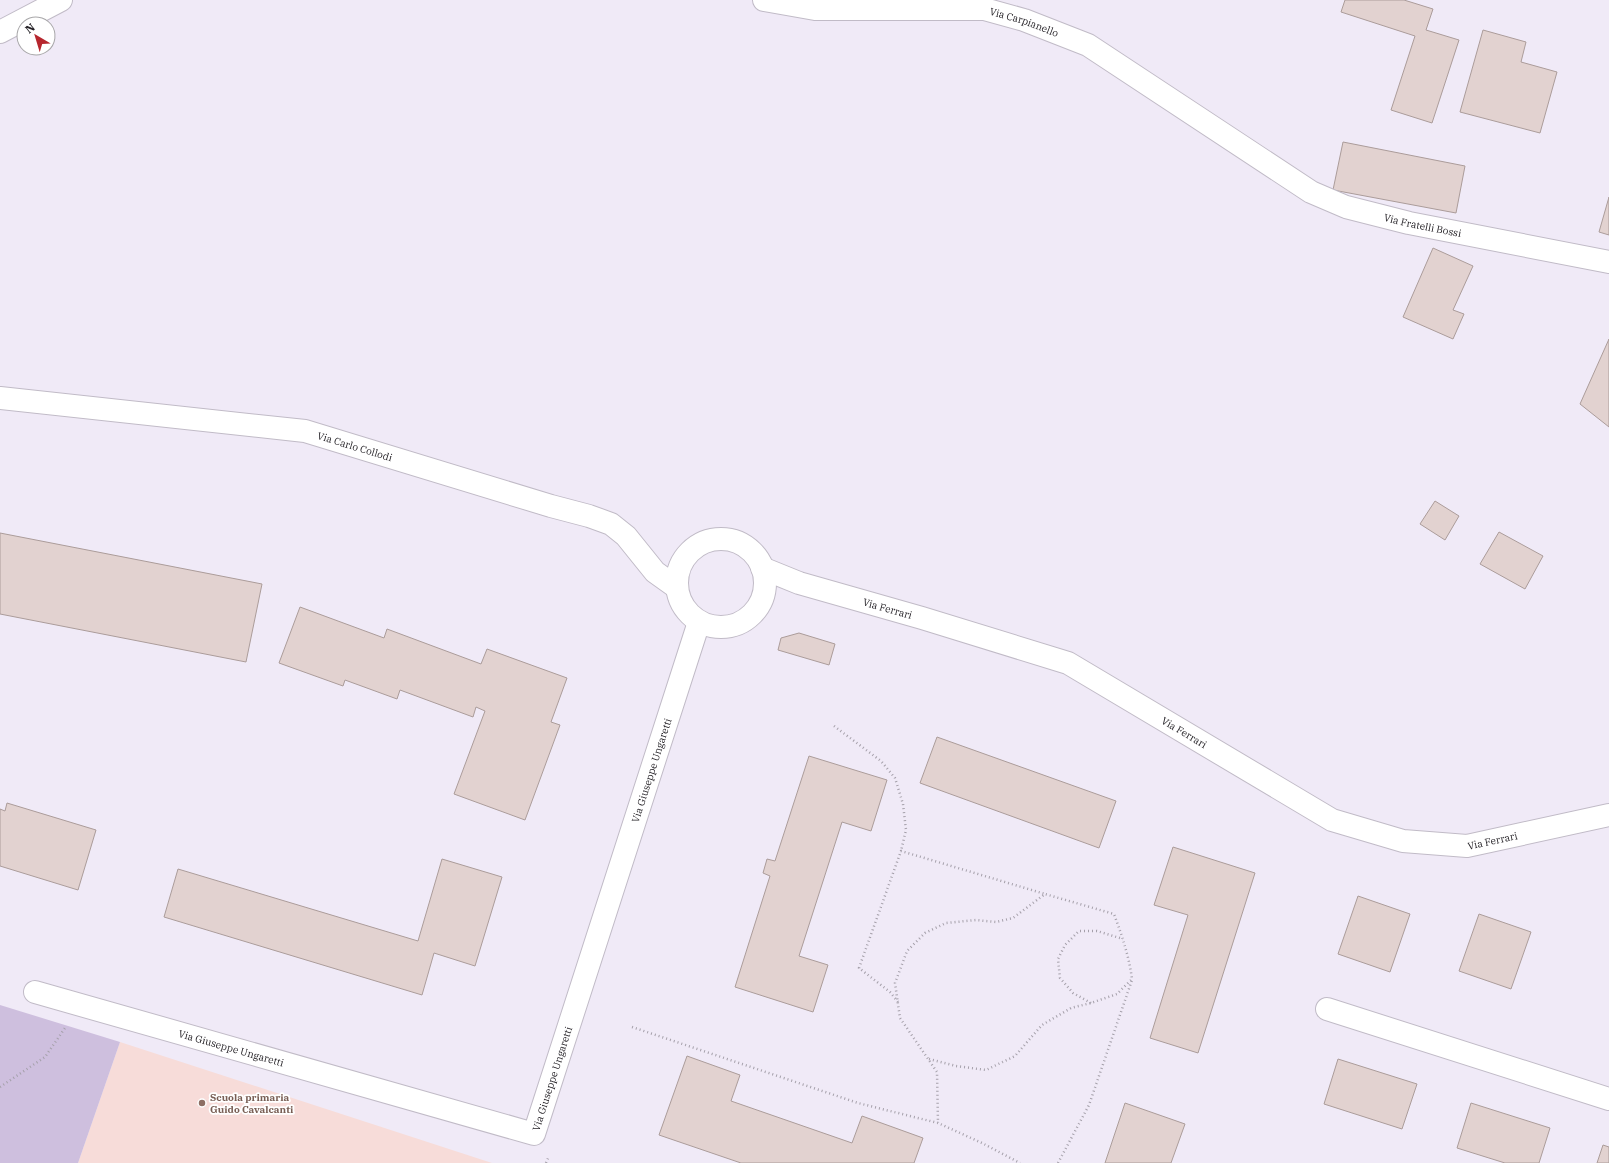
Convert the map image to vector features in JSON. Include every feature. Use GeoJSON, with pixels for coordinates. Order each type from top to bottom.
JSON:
{"type":"FeatureCollection","features":[{"type":"Feature","properties":{"kind":"street"},"geometry":{"type":"LineString","coordinates":[[0,32],[62,0]]}},
{"type":"Feature","properties":{"kind":"street","name":"Via Carpianello"},"geometry":{"type":"LineString","coordinates":[[764,0],[815,9],[984,9],[1024,20],[1088,45],[1251,152]]}},
{"type":"Feature","properties":{"kind":"street","name":"Via Fratelli Bossi"},"geometry":{"type":"LineString","coordinates":[[1251,152],[1311,192],[1346,207],[1409,223],[1609,262]]}},
{"type":"Feature","properties":{"kind":"street","name":"Via Carlo Collodi"},"geometry":{"type":"LineString","coordinates":[[0,398],[305,431],[543,504],[589,516],[611,524],[626,536],[655,572],[676,587]]}},
{"type":"Feature","properties":{"kind":"street"},"geometry":{"type":"LineString","coordinates":[[715,539],[730,540],[744,545],[755,555],[762,568],[765,583],[763,598],[755,612],[743,622],[729,627],[714,627],[699,622],[689,614],[682,605],[676,587],[680,566],[688,553],[700,544],[715,539]]}},
{"type":"Feature","properties":{"kind":"street","name":"Via Ferrari"},"geometry":{"type":"LineString","coordinates":[[762,568],[799,583],[922,618],[1068,663],[1332,820],[1403,841],[1467,846],[1609,815]]}},
{"type":"Feature","properties":{"kind":"street","name":"Via Giuseppe Ungaretti"},"geometry":{"type":"LineString","coordinates":[[36,992],[534,1134],[699,622]]}},
{"type":"Feature","properties":{"kind":"street"},"geometry":{"type":"LineString","coordinates":[[1327,1009],[1609,1099]]}},
{"type":"Feature","properties":{"kind":"path"},"geometry":{"type":"LineString","coordinates":[[834,726],[881,762],[895,778],[903,804],[906,830],[901,850],[859,968],[890,992],[898,1003]]}},
{"type":"Feature","properties":{"kind":"path"},"geometry":{"type":"LineString","coordinates":[[901,850],[1114,914],[1130,961],[1132,980],[1089,1105],[1058,1163]]}},
{"type":"Feature","properties":{"kind":"path"},"geometry":{"type":"LineString","coordinates":[[938,1123],[937,1072],[900,1018],[895,983],[907,951],[925,933],[946,923],[976,920],[996,922],[1013,918],[1045,894]]}},
{"type":"Feature","properties":{"kind":"path"},"geometry":{"type":"LineString","coordinates":[[1091,1003],[1073,993],[1060,978],[1058,959],[1065,945],[1079,931],[1097,931],[1123,939]]}},
{"type":"Feature","properties":{"kind":"path"},"geometry":{"type":"LineString","coordinates":[[929,1059],[956,1066],[986,1070],[1015,1056],[1042,1025],[1071,1008],[1118,994],[1132,980]]}},
{"type":"Feature","properties":{"kind":"path"},"geometry":{"type":"LineString","coordinates":[[0,1086],[45,1057],[81,1005]]}},
{"type":"Feature","properties":{"kind":"path"},"geometry":{"type":"LineString","coordinates":[[632,1027],[858,1103],[938,1123],[982,1143],[1020,1163]]}},
{"type":"Feature","properties":{"kind":"shaded area"},"geometry":{"type":"Polygon","coordinates":[[[0,1005],[120,1042],[78,1163],[0,1163],[0,1005]]]}},
{"type":"Feature","properties":{"kind":"shaded area","name":"Scuola primaria Guido Cavalcanti"},"geometry":{"type":"Polygon","coordinates":[[[120,1042],[492,1163],[78,1163],[120,1042]]]}},
{"type":"Feature","properties":{"kind":"building"},"geometry":{"type":"Polygon","coordinates":[[[1345,0],[1404,0],[1433,9],[1426,30],[1459,40],[1432,123],[1391,110],[1415,36],[1341,12],[1345,0]]]}},
{"type":"Feature","properties":{"kind":"building"},"geometry":{"type":"Polygon","coordinates":[[[1483,30],[1526,42],[1521,62],[1557,72],[1540,133],[1460,112],[1483,30]]]}},
{"type":"Feature","properties":{"kind":"building"},"geometry":{"type":"Polygon","coordinates":[[[1343,142],[1465,166],[1456,213],[1333,190],[1343,142]]]}},
{"type":"Feature","properties":{"kind":"building"},"geometry":{"type":"Polygon","coordinates":[[[1609,197],[1609,235],[1599,232],[1609,197]]]}},
{"type":"Feature","properties":{"kind":"building"},"geometry":{"type":"Polygon","coordinates":[[[1433,248],[1473,266],[1453,310],[1464,314],[1453,339],[1403,317],[1433,248]]]}},
{"type":"Feature","properties":{"kind":"building"},"geometry":{"type":"Polygon","coordinates":[[[1609,339],[1609,427],[1580,404],[1609,339]]]}},
{"type":"Feature","properties":{"kind":"building"},"geometry":{"type":"Polygon","coordinates":[[[1435,501],[1459,516],[1445,540],[1420,524],[1435,501]]]}},
{"type":"Feature","properties":{"kind":"building"},"geometry":{"type":"Polygon","coordinates":[[[1499,532],[1543,556],[1525,589],[1480,564],[1499,532]]]}},
{"type":"Feature","properties":{"kind":"building"},"geometry":{"type":"Polygon","coordinates":[[[0,533],[262,584],[246,662],[0,614],[0,533]]]}},
{"type":"Feature","properties":{"kind":"building"},"geometry":{"type":"Polygon","coordinates":[[[300,607],[384,638],[387,629],[481,664],[487,649],[567,678],[551,722],[560,725],[525,820],[454,794],[485,711],[476,707],[473,717],[400,690],[397,699],[345,680],[343,686],[279,663],[300,607]]]}},
{"type":"Feature","properties":{"kind":"building"},"geometry":{"type":"Polygon","coordinates":[[[799,633],[835,644],[829,665],[778,650],[781,638],[799,633]]]}},
{"type":"Feature","properties":{"kind":"building"},"geometry":{"type":"Polygon","coordinates":[[[937,737],[1116,801],[1099,848],[920,783],[937,737]]]}},
{"type":"Feature","properties":{"kind":"building"},"geometry":{"type":"Polygon","coordinates":[[[809,756],[887,780],[871,831],[842,822],[799,956],[828,965],[813,1012],[735,987],[770,876],[763,873],[767,859],[775,861],[809,756]]]}},
{"type":"Feature","properties":{"kind":"building"},"geometry":{"type":"Polygon","coordinates":[[[7,803],[96,830],[78,890],[0,866],[0,809],[5,811],[7,803]]]}},
{"type":"Feature","properties":{"kind":"building"},"geometry":{"type":"Polygon","coordinates":[[[1173,847],[1255,873],[1198,1053],[1150,1038],[1188,915],[1154,905],[1173,847]]]}},
{"type":"Feature","properties":{"kind":"building"},"geometry":{"type":"Polygon","coordinates":[[[442,859],[502,877],[475,966],[434,953],[422,995],[164,917],[178,869],[418,941],[442,859]]]}},
{"type":"Feature","properties":{"kind":"building"},"geometry":{"type":"Polygon","coordinates":[[[1358,896],[1410,914],[1390,972],[1338,954],[1358,896]]]}},
{"type":"Feature","properties":{"kind":"building"},"geometry":{"type":"Polygon","coordinates":[[[1479,914],[1531,932],[1511,989],[1459,971],[1479,914]]]}},
{"type":"Feature","properties":{"kind":"building"},"geometry":{"type":"Polygon","coordinates":[[[687,1056],[740,1075],[731,1101],[852,1143],[862,1116],[923,1138],[914,1163],[741,1163],[659,1135],[687,1056]]]}},
{"type":"Feature","properties":{"kind":"building"},"geometry":{"type":"Polygon","coordinates":[[[1338,1059],[1417,1084],[1402,1129],[1324,1104],[1338,1059]]]}},
{"type":"Feature","properties":{"kind":"building"},"geometry":{"type":"Polygon","coordinates":[[[1125,1103],[1185,1124],[1171,1163],[1105,1163],[1125,1103]]]}},
{"type":"Feature","properties":{"kind":"building"},"geometry":{"type":"Polygon","coordinates":[[[1471,1103],[1550,1128],[1539,1163],[1505,1163],[1457,1148],[1471,1103]]]}},
{"type":"Feature","properties":{"kind":"building"},"geometry":{"type":"Polygon","coordinates":[[[1603,1145],[1609,1147],[1609,1163],[1597,1163],[1603,1145]]]}},
{"type":"Feature","properties":{"kind":"place","name":"Scuola primaria Guido Cavalcanti"},"geometry":{"type":"Point","coordinates":[202,1103]}}]}
